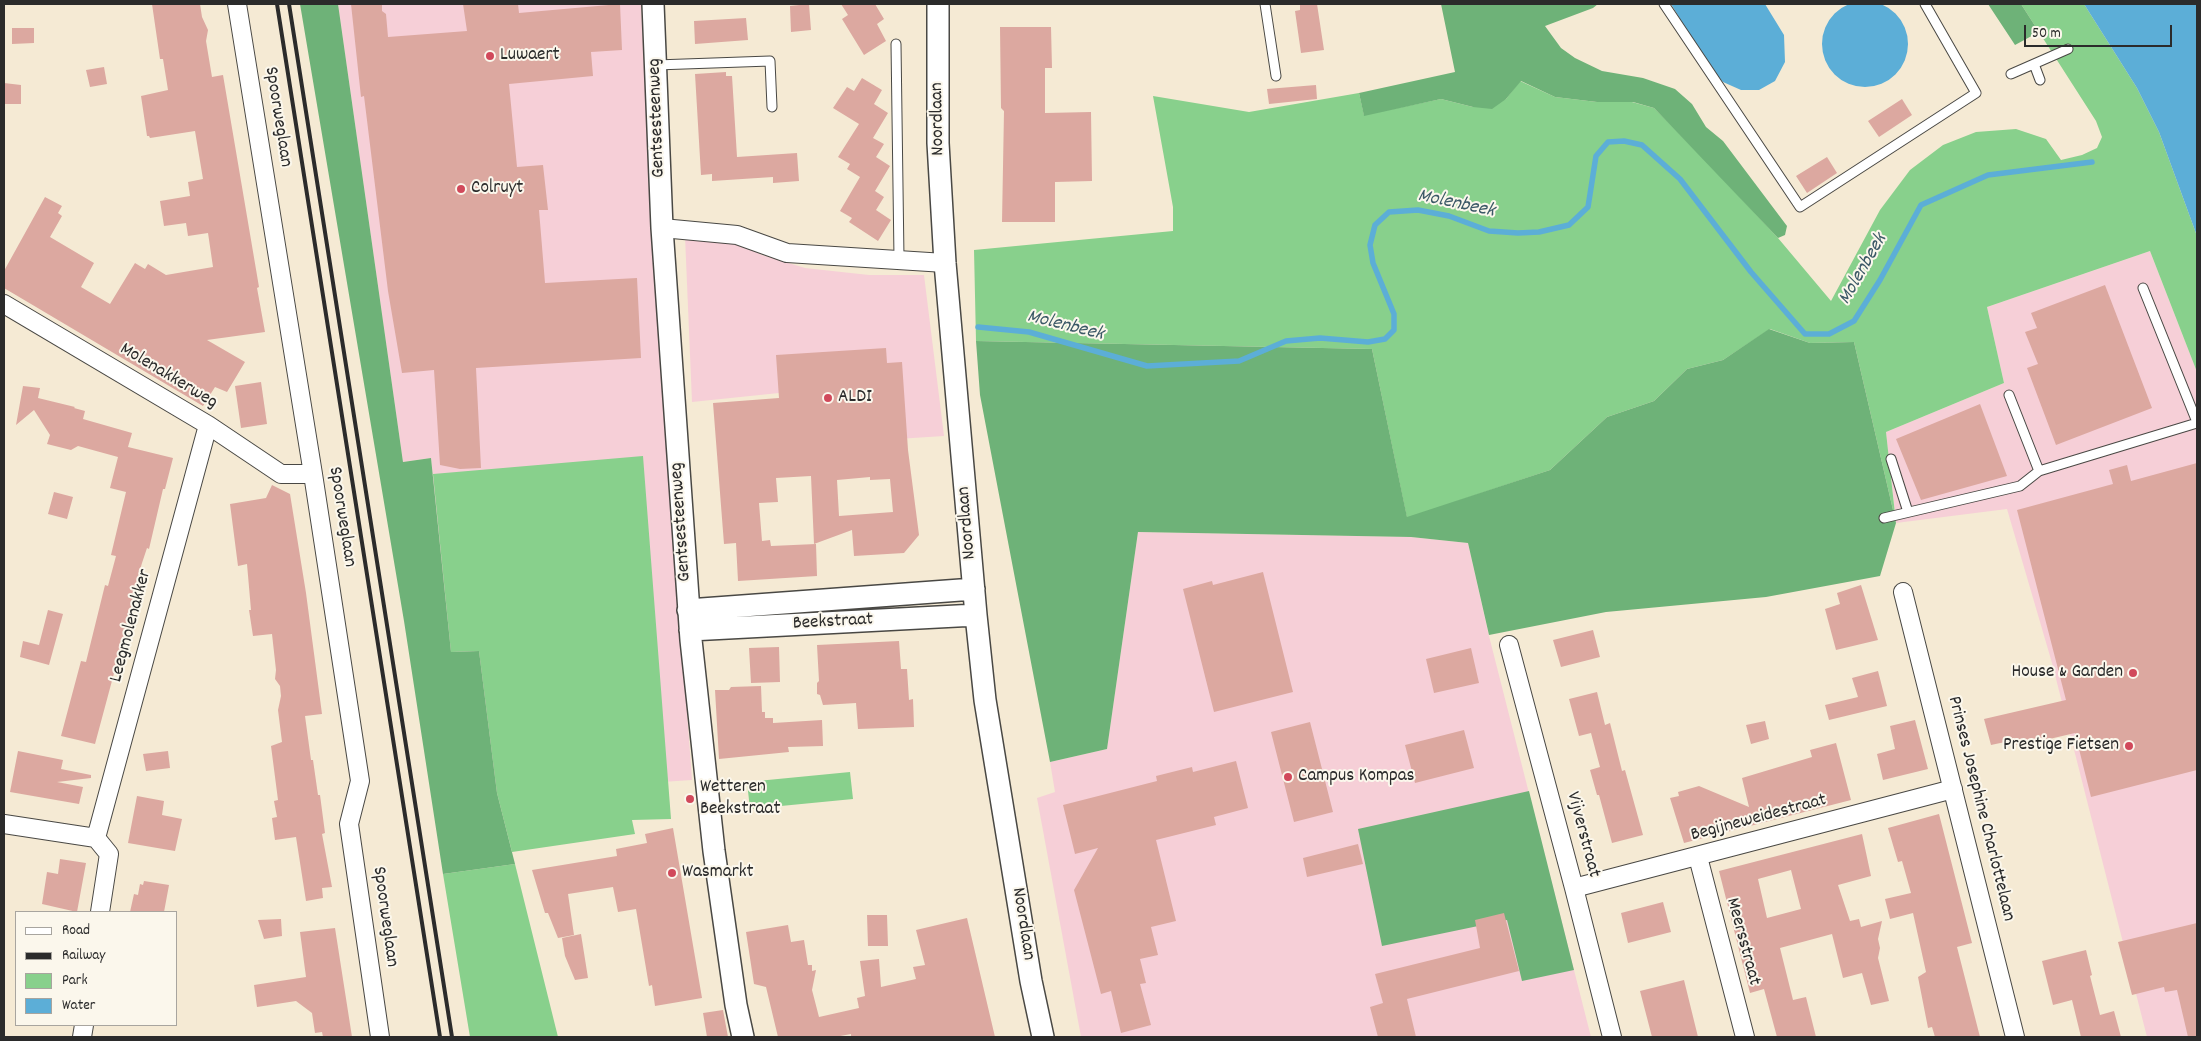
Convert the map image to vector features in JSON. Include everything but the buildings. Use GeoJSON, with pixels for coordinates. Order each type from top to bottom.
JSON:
{"type":"FeatureCollection","features":[{"type":"Feature","properties":{"kind":"street","name":"Spoorweglaan"},"geometry":{"type":"LineString","coordinates":[[237,4],[313,474],[360,781],[349,824],[380,1037]]}},
{"type":"Feature","properties":{"kind":"street","name":"Gentsesteenweg"},"geometry":{"type":"LineString","coordinates":[[653,4],[662,228],[689,620],[714,851],[736,1005],[743,1037]]}},
{"type":"Feature","properties":{"kind":"street","name":"Noordlaan"},"geometry":{"type":"LineString","coordinates":[[938,4],[938,143],[945,263],[976,615],[985,700],[1042,1037]]}},
{"type":"Feature","properties":{"kind":"street"},"geometry":{"type":"LineString","coordinates":[[662,228],[737,235],[787,253],[811,256],[899,258],[945,263]]}},
{"type":"Feature","properties":{"kind":"street","name":"Molenakkerweg"},"geometry":{"type":"LineString","coordinates":[[4,304],[208,425],[281,474],[313,474]]}},
{"type":"Feature","properties":{"kind":"street","name":"Leegmolenakker"},"geometry":{"type":"LineString","coordinates":[[96,838],[208,425]]}},
{"type":"Feature","properties":{"kind":"street","name":"Beekstraat"},"geometry":{"type":"LineString","coordinates":[[689,620],[974,589]]}},
{"type":"Feature","properties":{"kind":"street","name":"Prinses Josephine Charlottelaan"},"geometry":{"type":"LineString","coordinates":[[1903,592],[2015,1037]]}},
{"type":"Feature","properties":{"kind":"street","name":"Beekstraat"},"geometry":{"type":"LineString","coordinates":[[689,620],[976,615]]}},
{"type":"Feature","properties":{"kind":"street","name":"Vijverstraat"},"geometry":{"type":"LineString","coordinates":[[1508,645],[1612,1037]]}},
{"type":"Feature","properties":{"kind":"street","name":"Begijneweidestraat"},"geometry":{"type":"LineString","coordinates":[[1574,888],[1953,789]]}},
{"type":"Feature","properties":{"kind":"street"},"geometry":{"type":"LineString","coordinates":[[4,824],[96,838],[108,854],[100,911]]}},
{"type":"Feature","properties":{"kind":"street","name":"Meersstraat"},"geometry":{"type":"LineString","coordinates":[[1698,857],[1745,1037]]}},
{"type":"Feature","properties":{"kind":"lane"},"geometry":{"type":"LineString","coordinates":[[1266,4],[1276,76]]}},
{"type":"Feature","properties":{"kind":"lane"},"geometry":{"type":"LineString","coordinates":[[1664,4],[1800,207],[1976,92],[1925,4]]}},
{"type":"Feature","properties":{"kind":"lane"},"geometry":{"type":"LineString","coordinates":[[896,44],[899,258]]}},
{"type":"Feature","properties":{"kind":"lane"},"geometry":{"type":"LineString","coordinates":[[2011,74],[2068,49]]}},
{"type":"Feature","properties":{"kind":"lane"},"geometry":{"type":"LineString","coordinates":[[656,65],[770,61],[772,107]]}},
{"type":"Feature","properties":{"kind":"lane"},"geometry":{"type":"LineString","coordinates":[[2034,64],[2040,80]]}},
{"type":"Feature","properties":{"kind":"lane"},"geometry":{"type":"LineString","coordinates":[[1884,518],[2020,486],[2039,471],[2197,423],[2143,288]]}},
{"type":"Feature","properties":{"kind":"lane"},"geometry":{"type":"LineString","coordinates":[[2009,395],[2039,471]]}},
{"type":"Feature","properties":{"kind":"lane"},"geometry":{"type":"LineString","coordinates":[[1891,459],[1908,512]]}},
{"type":"Feature","properties":{"kind":"shaded area"},"geometry":{"type":"Polygon","coordinates":[[[338,4],[641,4],[655,276],[692,780],[497,793],[479,651],[451,652],[431,458],[403,462],[338,4]]]}},
{"type":"Feature","properties":{"kind":"shaded area"},"geometry":{"type":"Polygon","coordinates":[[[685,236],[730,240],[762,255],[805,268],[869,275],[924,275],[944,436],[819,444],[779,393],[692,402],[685,236]]]}},
{"type":"Feature","properties":{"kind":"shaded area"},"geometry":{"type":"Polygon","coordinates":[[[2150,251],[2197,372],[2197,1037],[2147,1037],[2052,663],[2007,509],[1896,523],[1886,432],[2004,383],[1987,307],[2150,251]]]}},
{"type":"Feature","properties":{"kind":"shaded area","name":"Campus Kompas"},"geometry":{"type":"Polygon","coordinates":[[[1138,532],[1411,537],[1468,543],[1489,636],[1591,1037],[1081,1037],[1037,798],[1055,792],[1050,762],[1107,749],[1138,532]]]}},
{"type":"Feature","properties":{"kind":"green space"},"geometry":{"type":"Polygon","coordinates":[[[300,4],[338,4],[403,462],[431,458],[451,652],[479,651],[497,793],[515,864],[443,874],[404,621],[300,4]]]}},
{"type":"Feature","properties":{"kind":"green space"},"geometry":{"type":"Polygon","coordinates":[[[1441,4],[1598,4],[1593,8],[1545,26],[1561,48],[1575,58],[1602,71],[1643,78],[1675,89],[1692,104],[1706,127],[1723,141],[1787,226],[1785,235],[1778,238],[1654,108],[1633,102],[1597,102],[1555,97],[1521,81],[1506,99],[1492,109],[1473,107],[1441,99],[1364,116],[1359,93],[1455,72],[1441,4]]]}},
{"type":"Feature","properties":{"kind":"green space"},"geometry":{"type":"Polygon","coordinates":[[[1988,4],[2021,4],[2039,32],[2015,45],[1988,4]]]}},
{"type":"Feature","properties":{"kind":"green space"},"geometry":{"type":"Polygon","coordinates":[[[2021,4],[2084,4],[2137,88],[2159,132],[2197,236],[2197,372],[2150,251],[1987,307],[2004,383],[1886,432],[1896,523],[1854,342],[1810,343],[1770,329],[1723,360],[1687,369],[1654,401],[1607,417],[1550,470],[1407,518],[1372,349],[976,341],[974,250],[1173,231],[1173,207],[1153,96],[1249,112],[1359,93],[1364,115],[1441,99],[1473,107],[1506,99],[1520,81],[1555,97],[1597,102],[1632,102],[1654,108],[1778,238],[1831,301],[1880,210],[1910,170],[1943,145],[1976,132],[2016,129],[2046,139],[2061,160],[2082,155],[2097,148],[2102,137],[2096,121],[2021,4]]]}},
{"type":"Feature","properties":{"kind":"green space"},"geometry":{"type":"Polygon","coordinates":[[[1769,329],[1810,343],[1854,342],[1896,523],[1880,576],[1766,597],[1606,612],[1489,635],[1468,543],[1411,537],[1138,532],[1107,749],[1050,762],[980,395],[976,341],[1372,349],[1407,517],[1550,470],[1607,417],[1654,401],[1687,369],[1723,360],[1769,329]]]}},
{"type":"Feature","properties":{"kind":"green space"},"geometry":{"type":"Polygon","coordinates":[[[643,456],[671,819],[632,820],[635,834],[512,852],[497,793],[479,651],[451,652],[433,474],[643,456]]]}},
{"type":"Feature","properties":{"kind":"green space"},"geometry":{"type":"Polygon","coordinates":[[[850,772],[853,799],[750,809],[747,782],[850,772]]]}},
{"type":"Feature","properties":{"kind":"green space"},"geometry":{"type":"Polygon","coordinates":[[[1529,791],[1574,970],[1522,981],[1507,920],[1382,946],[1358,829],[1529,791]]]}},
{"type":"Feature","properties":{"kind":"green space"},"geometry":{"type":"Polygon","coordinates":[[[515,864],[558,1037],[470,1037],[443,874],[515,864]]]}},
{"type":"Feature","properties":{"kind":"water"},"geometry":{"type":"Polygon","coordinates":[[[1865,1],[1889,8],[1901,20],[1908,44],[1901,68],[1889,80],[1865,87],[1841,80],[1829,68],[1822,44],[1829,20],[1841,8],[1865,1]]]}},
{"type":"Feature","properties":{"kind":"water"},"geometry":{"type":"Polygon","coordinates":[[[1671,4],[1765,4],[1784,35],[1785,62],[1775,81],[1759,90],[1741,90],[1723,82],[1708,65],[1671,4]]]}},
{"type":"Feature","properties":{"kind":"water"},"geometry":{"type":"Polygon","coordinates":[[[2084,4],[2197,4],[2197,236],[2159,132],[2137,88],[2084,4]]]}},
{"type":"Feature","properties":{"kind":"waterway","name":"Molenbeek"},"geometry":{"type":"LineString","coordinates":[[978,327],[1029,332],[1147,366],[1239,361],[1286,341],[1320,338],[1368,342],[1385,339],[1394,330],[1394,314],[1373,263],[1370,245],[1375,225],[1389,212],[1418,210],[1449,216],[1489,231],[1539,232],[1569,225],[1588,207],[1596,156],[1608,142],[1624,141],[1642,145],[1680,179],[1751,272],[1805,334],[1829,334],[1854,321],[1880,280],[1921,205],[1988,175],[2092,162]]}},
{"type":"Feature","properties":{"kind":"railway"},"geometry":{"type":"LineString","coordinates":[[277,4],[440,1037]]}},
{"type":"Feature","properties":{"kind":"railway"},"geometry":{"type":"LineString","coordinates":[[289,4],[452,1037]]}},
{"type":"Feature","properties":{"kind":"place","name":"Luwaert"},"geometry":{"type":"Point","coordinates":[490,56]}},
{"type":"Feature","properties":{"kind":"place","name":"Colruyt"},"geometry":{"type":"Point","coordinates":[461,189]}},
{"type":"Feature","properties":{"kind":"place","name":"ALDI"},"geometry":{"type":"Point","coordinates":[828,398]}},
{"type":"Feature","properties":{"kind":"place","name":"House & Garden"},"geometry":{"type":"Point","coordinates":[2133,673]}},
{"type":"Feature","properties":{"kind":"place","name":"Prestige Fietsen"},"geometry":{"type":"Point","coordinates":[2129,746]}},
{"type":"Feature","properties":{"kind":"place","name":"Campus Kompas"},"geometry":{"type":"Point","coordinates":[1288,777]}},
{"type":"Feature","properties":{"kind":"place","name":"Wetteren Beekstraat"},"geometry":{"type":"Point","coordinates":[690,799]}},
{"type":"Feature","properties":{"kind":"place","name":"Wasmarkt"},"geometry":{"type":"Point","coordinates":[672,873]}}]}
